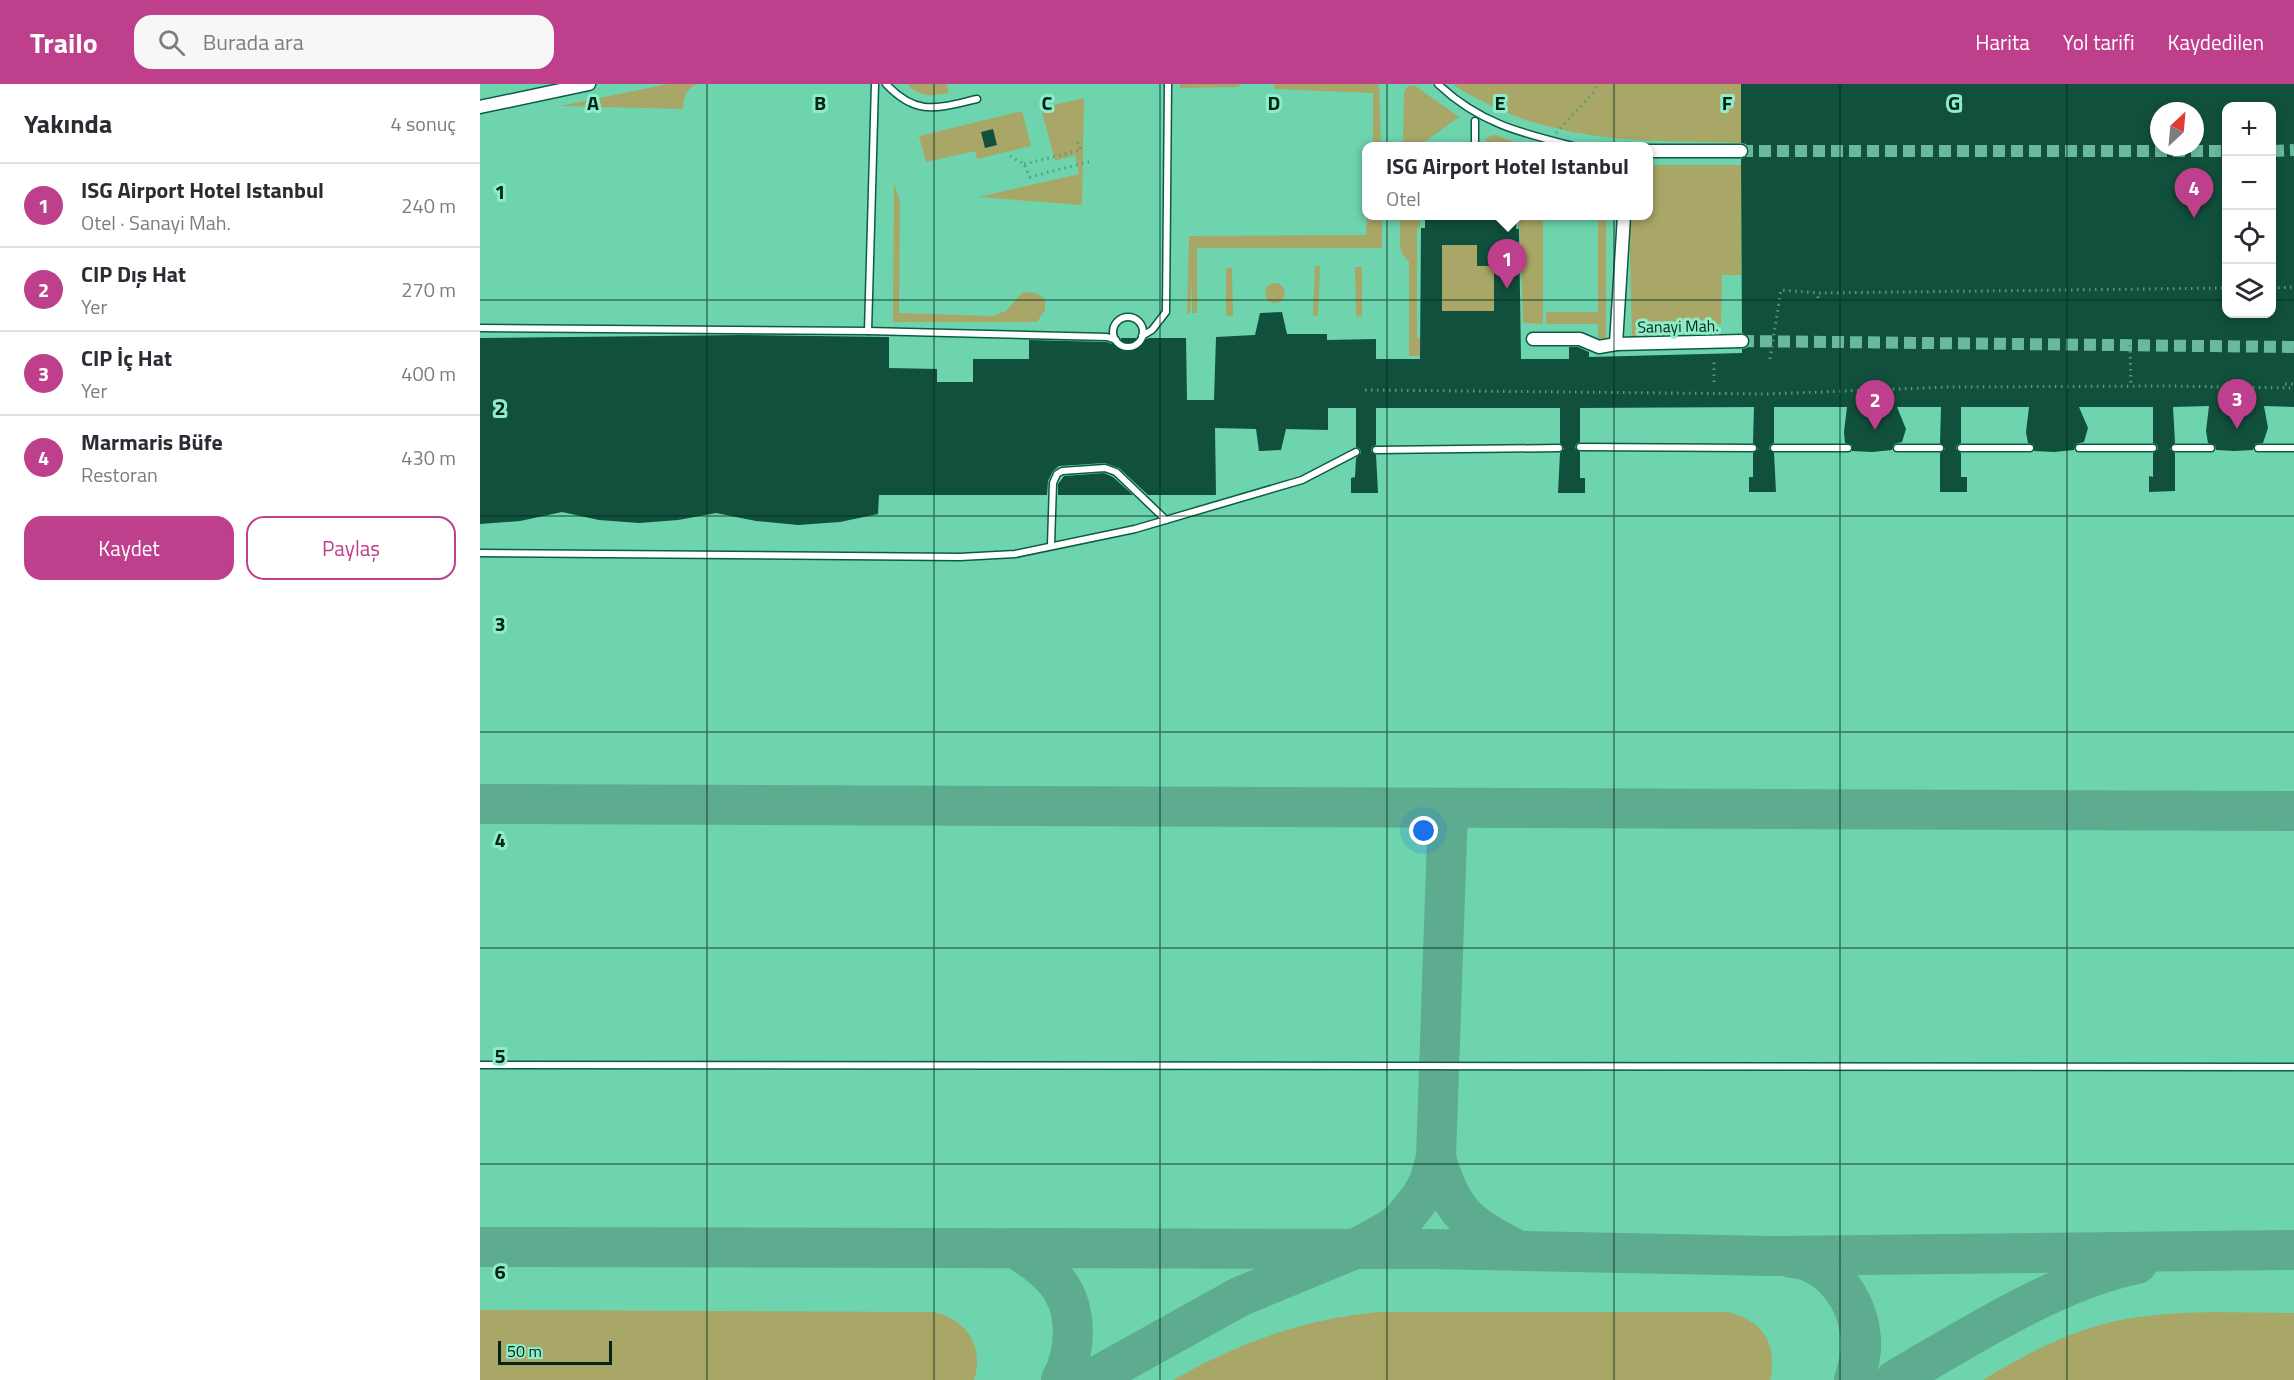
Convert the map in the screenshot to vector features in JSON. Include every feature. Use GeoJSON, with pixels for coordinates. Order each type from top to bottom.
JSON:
{"type":"FeatureCollection","features":[{"type":"Feature","properties":{"kind":"street"},"geometry":{"type":"LineString","coordinates":[[480,107],[589,84]]}},
{"type":"Feature","properties":{"kind":"street"},"geometry":{"type":"LineString","coordinates":[[1653,151],[1741,151]]}},
{"type":"Feature","properties":{"kind":"street","name":"Sanayi Mah."},"geometry":{"type":"LineString","coordinates":[[1616,344],[1624,220]]}},
{"type":"Feature","properties":{"kind":"street","name":"Sanayi Mah."},"geometry":{"type":"LineString","coordinates":[[1533,339],[1580,339],[1599,347],[1616,344],[1742,341]]}},
{"type":"Feature","properties":{"kind":"lane"},"geometry":{"type":"LineString","coordinates":[[868,331],[875,84]]}},
{"type":"Feature","properties":{"kind":"lane"},"geometry":{"type":"LineString","coordinates":[[886,84],[897,96],[918,108],[941,107],[977,99]]}},
{"type":"Feature","properties":{"kind":"lane"},"geometry":{"type":"LineString","coordinates":[[480,328],[868,331],[1107,337],[1121,344],[1134,346],[1142,336],[1152,330],[1166,312],[1168,84]]}},
{"type":"Feature","properties":{"kind":"lane"},"geometry":{"type":"LineString","coordinates":[[1438,84],[1482,117],[1511,131],[1556,142]]}},
{"type":"Feature","properties":{"kind":"lane"},"geometry":{"type":"LineString","coordinates":[[1475,121],[1475,142]]}},
{"type":"Feature","properties":{"kind":"lane"},"geometry":{"type":"LineString","coordinates":[[1116,340],[1114,328],[1121,319],[1127,317],[1138,321],[1142,326],[1142,336]]}},
{"type":"Feature","properties":{"kind":"lane"},"geometry":{"type":"LineString","coordinates":[[1580,447],[1753,448]]}},
{"type":"Feature","properties":{"kind":"lane"},"geometry":{"type":"LineString","coordinates":[[1376,450],[1559,448]]}},
{"type":"Feature","properties":{"kind":"lane"},"geometry":{"type":"LineString","coordinates":[[1774,448],[1848,448]]}},
{"type":"Feature","properties":{"kind":"lane"},"geometry":{"type":"LineString","coordinates":[[1897,448],[1940,448]]}},
{"type":"Feature","properties":{"kind":"lane"},"geometry":{"type":"LineString","coordinates":[[1961,448],[2030,448]]}},
{"type":"Feature","properties":{"kind":"lane"},"geometry":{"type":"LineString","coordinates":[[2079,448],[2153,448]]}},
{"type":"Feature","properties":{"kind":"lane"},"geometry":{"type":"LineString","coordinates":[[2175,448],[2211,448]]}},
{"type":"Feature","properties":{"kind":"lane"},"geometry":{"type":"LineString","coordinates":[[2258,448],[2294,448]]}},
{"type":"Feature","properties":{"kind":"lane"},"geometry":{"type":"LineString","coordinates":[[480,553],[960,557],[1015,554],[1135,529],[1214,507],[1302,480],[1356,452]]}},
{"type":"Feature","properties":{"kind":"lane"},"geometry":{"type":"LineString","coordinates":[[1051,545],[1054,478],[1062,471],[1105,468],[1116,472],[1166,520]]}},
{"type":"Feature","properties":{"kind":"lane"},"geometry":{"type":"LineString","coordinates":[[480,1065],[2294,1067]]}},
{"type":"Feature","properties":{"kind":"path"},"geometry":{"type":"LineString","coordinates":[[1549,140],[1593,93],[1597,84]]}},
{"type":"Feature","properties":{"kind":"path"},"geometry":{"type":"LineString","coordinates":[[1024,164],[1081,150],[1077,141]]}},
{"type":"Feature","properties":{"kind":"path"},"geometry":{"type":"LineString","coordinates":[[1011,156],[1024,164],[1030,177],[1092,161]]}},
{"type":"Feature","properties":{"kind":"path"},"geometry":{"type":"LineString","coordinates":[[2276,288],[2294,287]]}},
{"type":"Feature","properties":{"kind":"path"},"geometry":{"type":"LineString","coordinates":[[1770,359],[1781,290],[1818,293],[2222,288]]}},
{"type":"Feature","properties":{"kind":"path"},"geometry":{"type":"LineString","coordinates":[[1818,293],[1818,298]]}},
{"type":"Feature","properties":{"kind":"path"},"geometry":{"type":"LineString","coordinates":[[2130,345],[2131,386]]}},
{"type":"Feature","properties":{"kind":"path"},"geometry":{"type":"LineString","coordinates":[[1714,360],[1714,382]]}},
{"type":"Feature","properties":{"kind":"path"},"geometry":{"type":"LineString","coordinates":[[2285,384],[2294,386]]}},
{"type":"Feature","properties":{"kind":"path"},"geometry":{"type":"LineString","coordinates":[[1365,390],[1768,394],[1949,387],[2294,386]]}},
{"type":"Feature","properties":{"kind":"shaded area"},"geometry":{"type":"Polygon","coordinates":[[[480,84],[2294,84],[2294,1380],[480,1380],[480,84]]]}},
{"type":"Feature","properties":{"kind":"shaded area"},"geometry":{"type":"Polygon","coordinates":[[[668,84],[697,84],[686,94],[683,109],[560,106],[668,84]]]}},
{"type":"Feature","properties":{"kind":"shaded area"},"geometry":{"type":"Polygon","coordinates":[[[907,84],[947,84],[949,93],[921,94],[907,84]]]}},
{"type":"Feature","properties":{"kind":"shaded area"},"geometry":{"type":"Polygon","coordinates":[[[1180,84],[1241,84],[1238,87],[1180,88],[1180,84]]]}},
{"type":"Feature","properties":{"kind":"shaded area"},"geometry":{"type":"Polygon","coordinates":[[[1274,84],[1379,84],[1381,142],[1373,142],[1373,93],[1274,89],[1274,84]]]}},
{"type":"Feature","properties":{"kind":"shaded area"},"geometry":{"type":"Polygon","coordinates":[[[1453,84],[1741,84],[1741,143],[1641,140],[1575,132],[1542,125],[1511,114],[1466,93],[1453,84]]]}},
{"type":"Feature","properties":{"kind":"shaded area"},"geometry":{"type":"Polygon","coordinates":[[[1414,85],[1459,117],[1425,142],[1403,142],[1404,92],[1407,87],[1414,85]]]}},
{"type":"Feature","properties":{"kind":"shaded area"},"geometry":{"type":"Polygon","coordinates":[[[1084,98],[1082,205],[978,197],[1079,174],[1075,155],[1055,161],[1041,108],[1084,98]]]}},
{"type":"Feature","properties":{"kind":"shaded area"},"geometry":{"type":"Polygon","coordinates":[[[1022,111],[1031,146],[977,159],[975,151],[926,162],[919,136],[1022,111]]]}},
{"type":"Feature","properties":{"kind":"shaded area"},"geometry":{"type":"Polygon","coordinates":[[[1494,135],[1514,142],[1485,142],[1486,138],[1494,135]]]}},
{"type":"Feature","properties":{"kind":"shaded area"},"geometry":{"type":"Polygon","coordinates":[[[1653,165],[1741,165],[1741,275],[1722,275],[1721,324],[1671,325],[1670,337],[1632,338],[1629,220],[1653,220],[1653,165]]]}},
{"type":"Feature","properties":{"kind":"shaded area"},"geometry":{"type":"Polygon","coordinates":[[[894,183],[900,202],[899,313],[992,316],[1006,311],[1023,292],[1036,293],[1045,299],[1045,310],[1037,322],[893,322],[894,183]]]}},
{"type":"Feature","properties":{"kind":"shaded area"},"geometry":{"type":"Polygon","coordinates":[[[1367,220],[1382,220],[1382,248],[1197,248],[1197,313],[1192,313],[1192,279],[1190,313],[1187,313],[1189,236],[1366,235],[1367,220]]]}},
{"type":"Feature","properties":{"kind":"shaded area"},"geometry":{"type":"Polygon","coordinates":[[[1400,220],[1420,220],[1420,227],[1417,228],[1417,338],[1420,338],[1420,356],[1409,356],[1409,262],[1400,248],[1400,220]]]}},
{"type":"Feature","properties":{"kind":"shaded area"},"geometry":{"type":"Polygon","coordinates":[[[1518,220],[1543,220],[1543,324],[1523,323],[1520,228],[1518,220]]]}},
{"type":"Feature","properties":{"kind":"shaded area"},"geometry":{"type":"Polygon","coordinates":[[[1598,220],[1606,220],[1606,338],[1598,339],[1598,324],[1546,324],[1546,312],[1598,312],[1598,220]]]}},
{"type":"Feature","properties":{"kind":"shaded area"},"geometry":{"type":"Polygon","coordinates":[[[1442,245],[1477,245],[1477,266],[1494,266],[1494,311],[1442,311],[1442,245]]]}},
{"type":"Feature","properties":{"kind":"shaded area"},"geometry":{"type":"Polygon","coordinates":[[[1315,266],[1320,266],[1318,316],[1313,316],[1315,266]]]}},
{"type":"Feature","properties":{"kind":"shaded area"},"geometry":{"type":"Polygon","coordinates":[[[1355,267],[1362,267],[1362,316],[1356,317],[1355,267]]]}},
{"type":"Feature","properties":{"kind":"shaded area"},"geometry":{"type":"Polygon","coordinates":[[[1226,268],[1232,268],[1233,316],[1226,316],[1226,268]]]}},
{"type":"Feature","properties":{"kind":"shaded area"},"geometry":{"type":"Polygon","coordinates":[[[1275,283],[1282,286],[1285,293],[1282,300],[1275,303],[1268,300],[1265,293],[1268,286],[1275,283]]]}},
{"type":"Feature","properties":{"kind":"shaded area"},"geometry":{"type":"Polygon","coordinates":[[[480,1310],[935,1312],[956,1322],[971,1337],[975,1346],[977,1368],[974,1380],[480,1380],[480,1310]]]}},
{"type":"Feature","properties":{"kind":"shaded area"},"geometry":{"type":"Polygon","coordinates":[[[1378,1312],[1728,1312],[1751,1321],[1765,1335],[1771,1354],[1771,1378],[1770,1380],[1173,1380],[1222,1354],[1272,1335],[1323,1321],[1378,1312]]]}},
{"type":"Feature","properties":{"kind":"shaded area"},"geometry":{"type":"Polygon","coordinates":[[[2183,1313],[2294,1313],[2294,1380],[1983,1380],[2047,1345],[2098,1325],[2116,1321],[2183,1313]]]}},
{"type":"Feature","properties":{"kind":"building"},"geometry":{"type":"Polygon","coordinates":[[[1741,84],[2294,84],[2294,407],[2264,406],[2268,428],[2263,443],[2255,444],[2253,450],[2234,451],[2216,450],[2215,445],[2208,443],[2206,431],[2209,406],[2173,407],[2175,443],[2170,449],[2175,453],[2175,491],[2149,492],[2149,476],[2153,477],[2153,453],[2158,449],[2153,443],[2153,407],[2079,407],[2088,428],[2084,442],[2076,444],[2074,450],[2054,452],[2034,451],[2034,445],[2028,443],[2026,432],[2029,407],[1961,407],[1961,443],[1956,449],[1961,453],[1961,477],[1967,477],[1967,492],[1940,492],[1940,453],[1945,449],[1940,443],[1941,407],[1897,407],[1906,429],[1902,442],[1894,444],[1892,450],[1872,452],[1852,451],[1852,445],[1845,443],[1847,407],[1774,407],[1774,443],[1769,449],[1774,453],[1776,492],[1749,492],[1749,477],[1753,477],[1753,453],[1758,449],[1753,443],[1754,407],[1580,408],[1580,442],[1575,448],[1580,452],[1580,478],[1585,478],[1585,493],[1558,493],[1560,453],[1564,449],[1560,443],[1560,408],[1376,408],[1376,445],[1371,451],[1376,455],[1378,493],[1351,493],[1351,478],[1355,477],[1356,458],[1361,453],[1356,447],[1356,408],[1328,408],[1328,430],[1286,429],[1281,450],[1259,451],[1256,429],[1215,428],[1216,495],[1148,495],[1119,468],[1105,463],[1059,466],[1053,471],[1048,481],[1047,495],[879,495],[878,514],[840,522],[798,525],[756,521],[716,513],[678,520],[639,523],[599,520],[562,512],[520,521],[480,524],[480,338],[741,335],[889,337],[889,368],[937,369],[937,382],[973,382],[973,359],[1029,359],[1029,340],[1106,342],[1116,345],[1121,342],[1121,338],[1137,338],[1142,341],[1149,338],[1186,338],[1187,400],[1214,400],[1216,337],[1255,335],[1260,313],[1282,312],[1287,334],[1327,334],[1327,340],[1376,339],[1376,359],[1420,359],[1421,228],[1425,228],[1425,220],[1517,220],[1516,229],[1519,229],[1521,359],[1569,359],[1569,347],[1578,347],[1589,352],[1589,357],[1742,353],[1742,349],[1747,348],[1750,341],[1749,336],[1742,333],[1741,159],[1748,156],[1749,150],[1746,144],[1741,143],[1741,84]],[[1442,245],[1442,311],[1494,311],[1494,266],[1477,266],[1477,245],[1442,245]]]}},
{"type":"Feature","properties":{"kind":"building"},"geometry":{"type":"Polygon","coordinates":[[[993,129],[997,145],[985,148],[981,132],[993,129]]]}},
{"type":"Feature","properties":{"kind":"building"},"geometry":{"type":"Polygon","coordinates":[[[1104,473],[1113,477],[1133,495],[1058,495],[1058,484],[1064,476],[1104,473]]]}},
{"type":"Feature","properties":{"kind":"taxiway"},"geometry":{"type":"LineString","coordinates":[[480,804],[2294,811]]}},
{"type":"Feature","properties":{"kind":"taxiway"},"geometry":{"type":"LineString","coordinates":[[1090,1380],[1239,1297],[1355,1249],[1402,1221],[1421,1197],[1429,1182],[1436,1158],[1448,808]]}},
{"type":"Feature","properties":{"kind":"taxiway"},"geometry":{"type":"LineString","coordinates":[[1436,1158],[1449,1192],[1464,1215],[1486,1233],[1517,1250]]}},
{"type":"Feature","properties":{"kind":"taxiway"},"geometry":{"type":"LineString","coordinates":[[480,1247],[1433,1249],[1771,1256],[2294,1250]]}},
{"type":"Feature","properties":{"kind":"taxiway"},"geometry":{"type":"LineString","coordinates":[[1015,1248],[1037,1263],[1056,1281],[1068,1303],[1073,1329],[1072,1343],[1061,1380]]}},
{"type":"Feature","properties":{"kind":"taxiway"},"geometry":{"type":"LineString","coordinates":[[1792,1258],[1807,1261],[1833,1277],[1851,1303],[1857,1317],[1861,1348],[1854,1380]]}},
{"type":"Feature","properties":{"kind":"taxiway"},"geometry":{"type":"LineString","coordinates":[[1895,1380],[1982,1329],[2043,1297],[2106,1272],[2137,1264]]}},
{"type":"Feature","properties":{"kind":"tunnel"},"geometry":{"type":"LineString","coordinates":[[2276,151],[2294,150]]}},
{"type":"Feature","properties":{"kind":"tunnel"},"geometry":{"type":"LineString","coordinates":[[1741,151],[2222,151]]}},
{"type":"Feature","properties":{"kind":"tunnel"},"geometry":{"type":"LineString","coordinates":[[1742,341],[2294,347]]}},
{"type":"Feature","properties":{"kind":"place","name":"Marmaris Büfe"},"geometry":{"type":"Point","coordinates":[2194,218]}},
{"type":"Feature","properties":{"kind":"place","name":"ISG Airport Hotel Istanbul"},"geometry":{"type":"Point","coordinates":[1507,289]}},
{"type":"Feature","properties":{"kind":"place","name":"CIP İç Hat"},"geometry":{"type":"Point","coordinates":[2237,429]}},
{"type":"Feature","properties":{"kind":"place","name":"CIP Dış Hat"},"geometry":{"type":"Point","coordinates":[1875,430]}}]}
